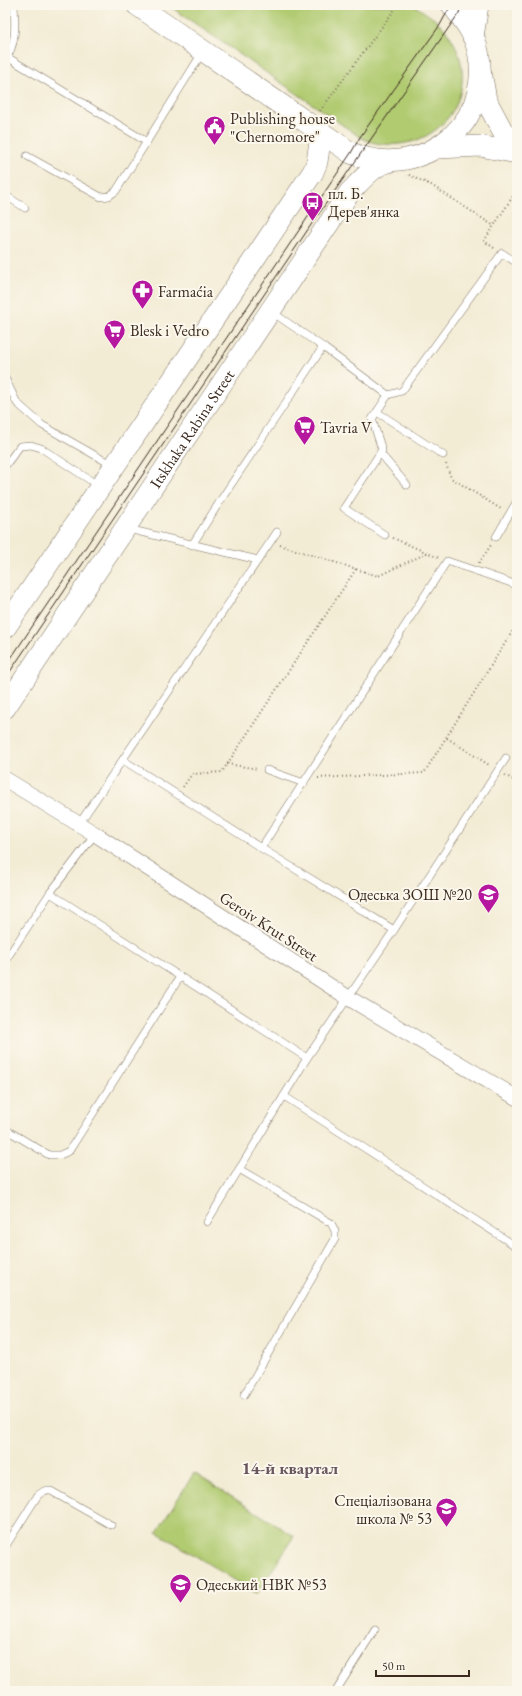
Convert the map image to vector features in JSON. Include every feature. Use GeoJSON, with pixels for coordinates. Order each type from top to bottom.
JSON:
{"type":"FeatureCollection","features":[{"type":"Feature","properties":{"kind":"main road"},"geometry":{"type":"LineString","coordinates":[[137,5],[321,134],[351,153],[359,157],[387,162],[415,158],[438,148],[457,132],[471,112],[479,88],[480,63]]}},
{"type":"Feature","properties":{"kind":"main road"},"geometry":{"type":"LineString","coordinates":[[452,5],[473,37],[480,63],[486,100],[503,132],[517,149]]}},
{"type":"Feature","properties":{"kind":"main road"},"geometry":{"type":"LineString","coordinates":[[473,37],[478,5]]}},
{"type":"Feature","properties":{"kind":"main road"},"geometry":{"type":"LineString","coordinates":[[5,628],[313,172],[318,162],[321,134]]}},
{"type":"Feature","properties":{"kind":"main road"},"geometry":{"type":"LineString","coordinates":[[438,148],[480,146],[517,153]]}},
{"type":"Feature","properties":{"kind":"main road","name":"Itskhaka Rabina Street"},"geometry":{"type":"LineString","coordinates":[[5,708],[349,193],[372,171],[387,162]]}},
{"type":"Feature","properties":{"kind":"street","name":"Geroiv Krut Street"},"geometry":{"type":"LineString","coordinates":[[5,779],[95,834],[347,997],[517,1098]]}},
{"type":"Feature","properties":{"kind":"lane"},"geometry":{"type":"LineString","coordinates":[[14,5],[15,23],[13,46],[6,58],[147,142]]}},
{"type":"Feature","properties":{"kind":"lane"},"geometry":{"type":"LineString","coordinates":[[27,156],[102,196],[109,196],[116,191],[203,51]]}},
{"type":"Feature","properties":{"kind":"lane"},"geometry":{"type":"LineString","coordinates":[[5,195],[25,208]]}},
{"type":"Feature","properties":{"kind":"lane"},"geometry":{"type":"LineString","coordinates":[[385,534],[344,508],[382,450],[372,419],[388,395],[402,391],[502,253],[517,263]]}},
{"type":"Feature","properties":{"kind":"lane"},"geometry":{"type":"LineString","coordinates":[[270,311],[324,347],[388,395]]}},
{"type":"Feature","properties":{"kind":"lane"},"geometry":{"type":"LineString","coordinates":[[192,545],[324,347]]}},
{"type":"Feature","properties":{"kind":"lane"},"geometry":{"type":"LineString","coordinates":[[5,378],[17,403],[42,425],[113,466]]}},
{"type":"Feature","properties":{"kind":"lane"},"geometry":{"type":"LineString","coordinates":[[377,412],[443,456]]}},
{"type":"Feature","properties":{"kind":"lane"},"geometry":{"type":"LineString","coordinates":[[5,466],[20,446],[31,445],[41,448],[100,486]]}},
{"type":"Feature","properties":{"kind":"lane"},"geometry":{"type":"LineString","coordinates":[[380,453],[407,485]]}},
{"type":"Feature","properties":{"kind":"lane"},"geometry":{"type":"LineString","coordinates":[[496,537],[517,502]]}},
{"type":"Feature","properties":{"kind":"lane"},"geometry":{"type":"LineString","coordinates":[[124,528],[258,560]]}},
{"type":"Feature","properties":{"kind":"lane"},"geometry":{"type":"LineString","coordinates":[[79,824],[277,532]]}},
{"type":"Feature","properties":{"kind":"lane"},"geometry":{"type":"LineString","coordinates":[[261,848],[447,561],[517,585]]}},
{"type":"Feature","properties":{"kind":"lane"},"geometry":{"type":"LineString","coordinates":[[207,1222],[307,1058],[347,997],[394,930],[506,758]]}},
{"type":"Feature","properties":{"kind":"lane"},"geometry":{"type":"LineString","coordinates":[[123,760],[261,848],[394,930]]}},
{"type":"Feature","properties":{"kind":"lane"},"geometry":{"type":"LineString","coordinates":[[267,770],[306,780]]}},
{"type":"Feature","properties":{"kind":"lane"},"geometry":{"type":"LineString","coordinates":[[5,961],[50,893],[95,834]]}},
{"type":"Feature","properties":{"kind":"lane"},"geometry":{"type":"LineString","coordinates":[[50,893],[307,1058]]}},
{"type":"Feature","properties":{"kind":"lane"},"geometry":{"type":"LineString","coordinates":[[5,1129],[49,1155],[60,1155],[69,1151],[180,977]]}},
{"type":"Feature","properties":{"kind":"lane"},"geometry":{"type":"LineString","coordinates":[[284,1096],[517,1247]]}},
{"type":"Feature","properties":{"kind":"lane"},"geometry":{"type":"LineString","coordinates":[[239,1169],[331,1223],[335,1231],[335,1239],[244,1395]]}},
{"type":"Feature","properties":{"kind":"lane"},"geometry":{"type":"LineString","coordinates":[[5,1547],[38,1495],[44,1491],[51,1491],[111,1526]]}},
{"type":"Feature","properties":{"kind":"lane"},"geometry":{"type":"LineString","coordinates":[[336,1691],[375,1629]]}},
{"type":"Feature","properties":{"kind":"path"},"geometry":{"type":"LineString","coordinates":[[318,113],[398,5]]}},
{"type":"Feature","properties":{"kind":"path"},"geometry":{"type":"LineString","coordinates":[[387,162],[431,185],[494,226]]}},
{"type":"Feature","properties":{"kind":"path"},"geometry":{"type":"LineString","coordinates":[[502,253],[484,241],[517,190]]}},
{"type":"Feature","properties":{"kind":"path"},"geometry":{"type":"LineString","coordinates":[[443,456],[451,478],[509,514]]}},
{"type":"Feature","properties":{"kind":"path"},"geometry":{"type":"LineString","coordinates":[[385,534],[447,561]]}},
{"type":"Feature","properties":{"kind":"path"},"geometry":{"type":"LineString","coordinates":[[474,570],[496,537]]}},
{"type":"Feature","properties":{"kind":"path"},"geometry":{"type":"LineString","coordinates":[[270,542],[378,576],[427,553]]}},
{"type":"Feature","properties":{"kind":"path"},"geometry":{"type":"LineString","coordinates":[[177,794],[192,774],[222,772],[356,569]]}},
{"type":"Feature","properties":{"kind":"path"},"geometry":{"type":"LineString","coordinates":[[306,780],[424,773],[517,624]]}},
{"type":"Feature","properties":{"kind":"path"},"geometry":{"type":"LineString","coordinates":[[447,738],[517,782]]}},
{"type":"Feature","properties":{"kind":"path"},"geometry":{"type":"LineString","coordinates":[[227,764],[267,770]]}},
{"type":"Feature","properties":{"kind":"green space"},"geometry":{"type":"Polygon","coordinates":[[[168,5],[414,5],[432,17],[444,28],[456,48],[461,65],[462,81],[459,97],[452,112],[442,125],[428,135],[411,142],[398,144],[378,144],[360,137],[168,5]]]}},
{"type":"Feature","properties":{"kind":"green space"},"geometry":{"type":"Polygon","coordinates":[[[194,1473],[294,1536],[257,1594],[157,1532],[194,1473]]]}},
{"type":"Feature","properties":{"kind":"tram line"},"geometry":{"type":"LineString","coordinates":[[5,667],[351,153],[360,137],[440,25],[451,5]]}},
{"type":"Feature","properties":{"kind":"tram line"},"geometry":{"type":"LineString","coordinates":[[5,679],[313,222],[459,13],[461,5]]}},
{"type":"Feature","properties":{"kind":"place","name":"Publishing house \"Chernomore\""},"geometry":{"type":"Point","coordinates":[214,146]}},
{"type":"Feature","properties":{"kind":"place","name":"пл. Б. Дерев'янка"},"geometry":{"type":"Point","coordinates":[313,222]}},
{"type":"Feature","properties":{"kind":"place","name":"Farmaćia"},"geometry":{"type":"Point","coordinates":[142,310]}},
{"type":"Feature","properties":{"kind":"place","name":"Blesk i Vedro"},"geometry":{"type":"Point","coordinates":[114,350]}},
{"type":"Feature","properties":{"kind":"place","name":"Tavria V"},"geometry":{"type":"Point","coordinates":[305,446]}},
{"type":"Feature","properties":{"kind":"place","name":"Одеська ЗОШ №20"},"geometry":{"type":"Point","coordinates":[488,914]}},
{"type":"Feature","properties":{"kind":"place","name":"Спеціалізована школа № 53"},"geometry":{"type":"Point","coordinates":[447,1528]}},
{"type":"Feature","properties":{"kind":"place","name":"Одеський НВК №53"},"geometry":{"type":"Point","coordinates":[180,1604]}},
{"type":"Feature","properties":{"kind":"district","name":"14-й квартал"},"geometry":{"type":"Point","coordinates":[290,1468]}}]}
